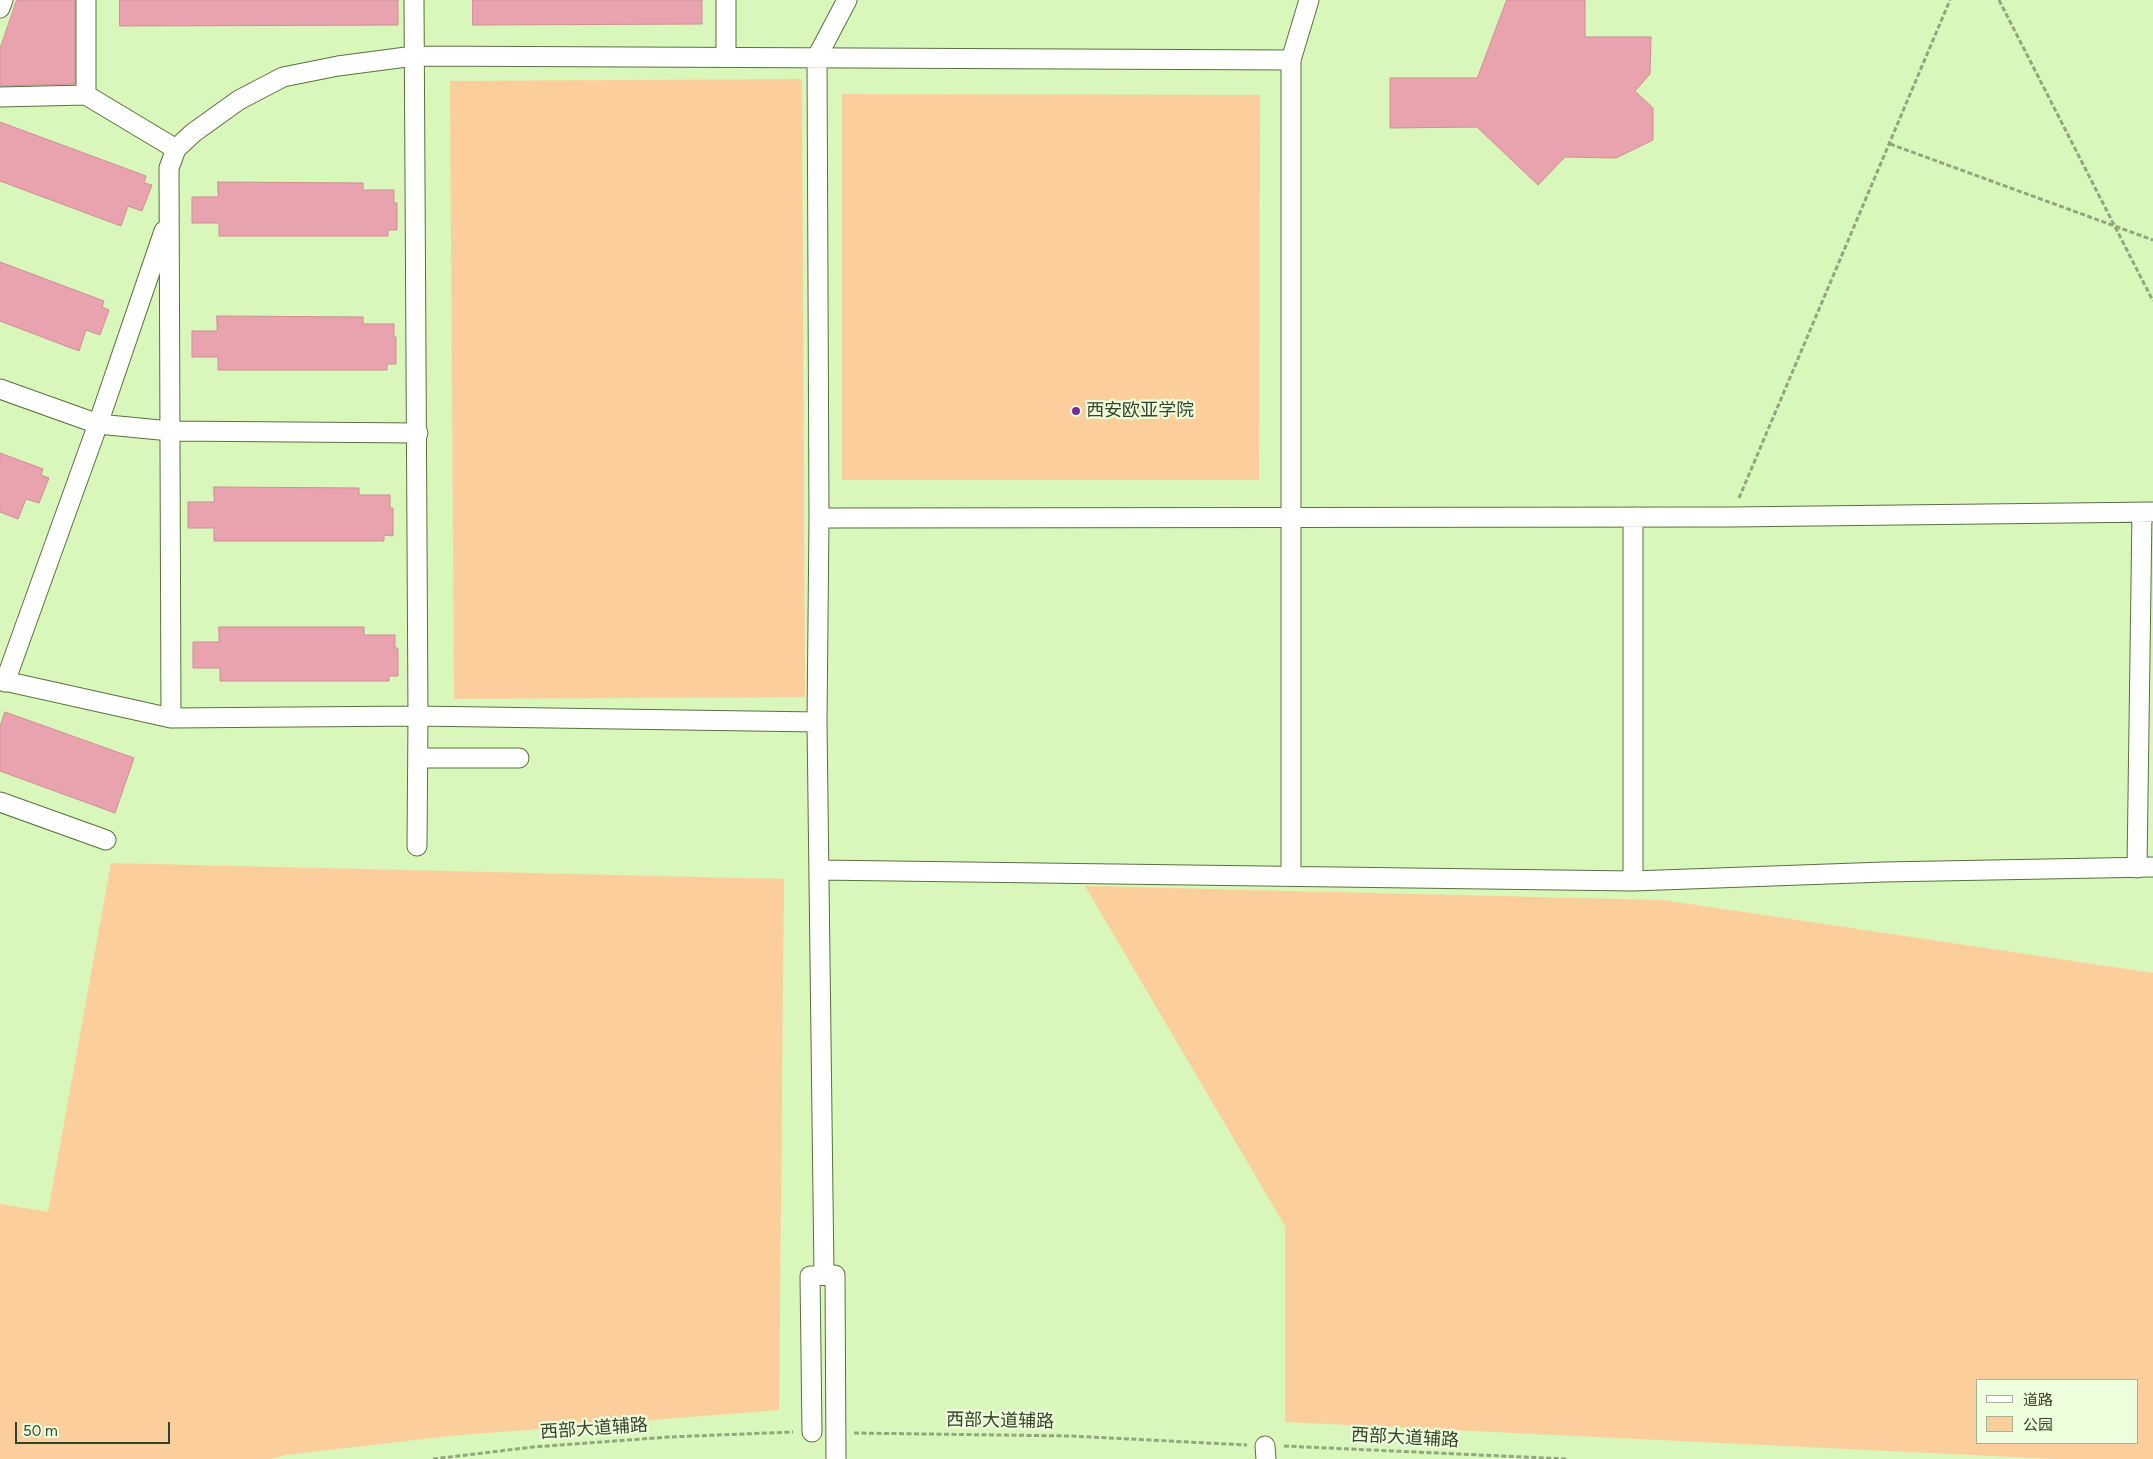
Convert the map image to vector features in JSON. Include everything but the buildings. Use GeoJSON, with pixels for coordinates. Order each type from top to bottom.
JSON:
{"type":"FeatureCollection","features":[{"type":"Feature","properties":{"kind":"street"},"geometry":{"type":"LineString","coordinates":[[0,8],[3,0]]}},
{"type":"Feature","properties":{"kind":"street"},"geometry":{"type":"LineString","coordinates":[[86,0],[86,95]]}},
{"type":"Feature","properties":{"kind":"street"},"geometry":{"type":"LineString","coordinates":[[414,0],[418,433],[417,846]]}},
{"type":"Feature","properties":{"kind":"street"},"geometry":{"type":"LineString","coordinates":[[726,0],[726,57]]}},
{"type":"Feature","properties":{"kind":"street"},"geometry":{"type":"LineString","coordinates":[[824,1275],[817,722],[819,518],[817,57],[847,0]]}},
{"type":"Feature","properties":{"kind":"street"},"geometry":{"type":"LineString","coordinates":[[1291,876],[1291,60],[1309,0]]}},
{"type":"Feature","properties":{"kind":"street"},"geometry":{"type":"LineString","coordinates":[[171,718],[169,168],[176,149],[193,133],[240,100],[282,77],[338,66],[414,56],[1291,60]]}},
{"type":"Feature","properties":{"kind":"street"},"geometry":{"type":"LineString","coordinates":[[0,97],[86,95],[176,149]]}},
{"type":"Feature","properties":{"kind":"street"},"geometry":{"type":"LineString","coordinates":[[169,218],[98,424],[2,681],[171,718],[418,716],[817,722]]}},
{"type":"Feature","properties":{"kind":"street"},"geometry":{"type":"LineString","coordinates":[[0,390],[98,424],[170,431],[418,433]]}},
{"type":"Feature","properties":{"kind":"street"},"geometry":{"type":"LineString","coordinates":[[819,518],[1731,517],[2148,512],[2145,867],[1884,872],[1633,881],[819,870]]}},
{"type":"Feature","properties":{"kind":"street"},"geometry":{"type":"LineString","coordinates":[[1633,517],[1633,881]]}},
{"type":"Feature","properties":{"kind":"street"},"geometry":{"type":"LineString","coordinates":[[418,758],[519,758]]}},
{"type":"Feature","properties":{"kind":"street"},"geometry":{"type":"LineString","coordinates":[[0,802],[106,840]]}},
{"type":"Feature","properties":{"kind":"street"},"geometry":{"type":"LineString","coordinates":[[812,1432],[810,1276],[835,1275],[836,1459]]}},
{"type":"Feature","properties":{"kind":"path"},"geometry":{"type":"LineString","coordinates":[[1731,517],[1950,0]]}},
{"type":"Feature","properties":{"kind":"path"},"geometry":{"type":"LineString","coordinates":[[1999,0],[2153,301]]}},
{"type":"Feature","properties":{"kind":"path"},"geometry":{"type":"LineString","coordinates":[[1890,144],[2153,240]]}},
{"type":"Feature","properties":{"kind":"path","name":"西部大道辅路"},"geometry":{"type":"LineString","coordinates":[[433,1459],[542,1446],[734,1434],[812,1432]]}},
{"type":"Feature","properties":{"kind":"path","name":"西部大道辅路"},"geometry":{"type":"LineString","coordinates":[[836,1433],[1071,1436],[1266,1452],[1568,1459]]}},
{"type":"Feature","properties":{"kind":"green space"},"geometry":{"type":"Polygon","coordinates":[[[802,79],[805,697],[454,699],[450,81],[802,79]]]}},
{"type":"Feature","properties":{"kind":"green space"},"geometry":{"type":"Polygon","coordinates":[[[842,94],[1260,95],[1259,480],[842,480],[842,94]]]}},
{"type":"Feature","properties":{"kind":"green space"},"geometry":{"type":"Polygon","coordinates":[[[111,863],[784,879],[779,1410],[449,1436],[286,1455],[269,1459],[0,1459],[0,1204],[48,1212],[111,863]]]}},
{"type":"Feature","properties":{"kind":"green space"},"geometry":{"type":"Polygon","coordinates":[[[1085,886],[1663,900],[2153,973],[2153,1459],[2055,1459],[1285,1422],[1285,1226],[1085,886]]]}},
{"type":"Feature","properties":{"kind":"place","name":"西安欧亚学院"},"geometry":{"type":"Point","coordinates":[1076,411]}}]}
